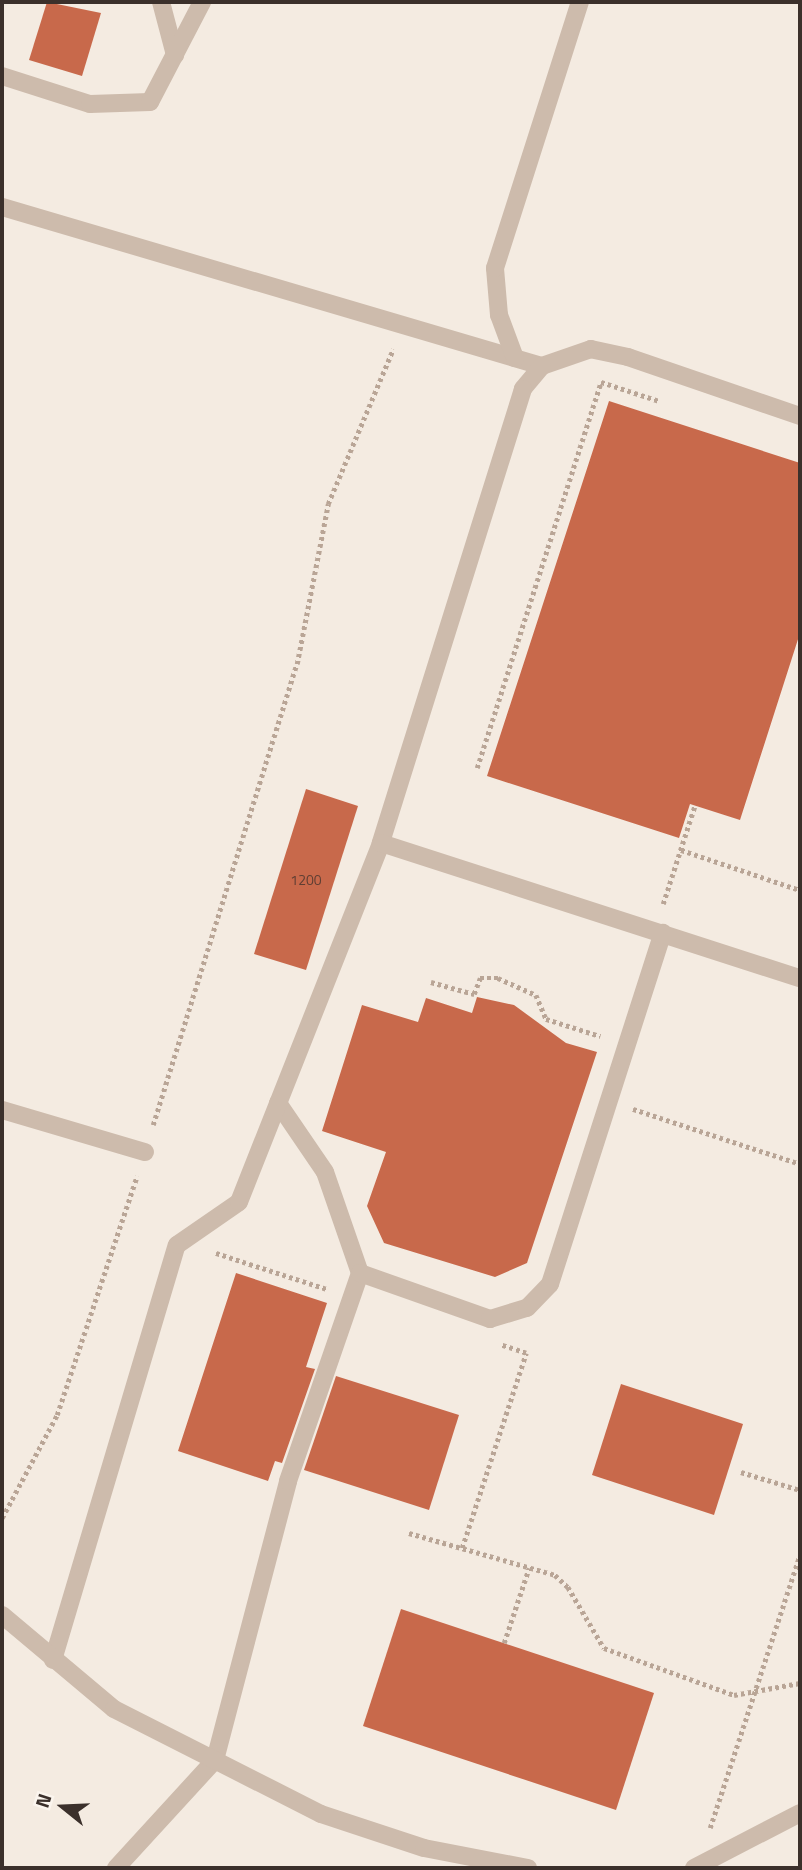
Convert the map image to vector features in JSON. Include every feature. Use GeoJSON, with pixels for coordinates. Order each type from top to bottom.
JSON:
{"type":"FeatureCollection","features":[{"type":"Feature","properties":{"kind":"street"},"geometry":{"type":"LineString","coordinates":[[161,2],[175,55]]}},
{"type":"Feature","properties":{"kind":"street"},"geometry":{"type":"LineString","coordinates":[[2,76],[90,104],[150,102],[202,2]]}},
{"type":"Feature","properties":{"kind":"street"},"geometry":{"type":"LineString","coordinates":[[515,358],[499,315],[495,268],[580,2]]}},
{"type":"Feature","properties":{"kind":"street"},"geometry":{"type":"LineString","coordinates":[[2,208],[542,366]]}},
{"type":"Feature","properties":{"kind":"street"},"geometry":{"type":"LineString","coordinates":[[53,1660],[181,1242],[239,1202],[381,843],[523,389],[542,366],[591,349],[628,357],[800,416]]}},
{"type":"Feature","properties":{"kind":"street"},"geometry":{"type":"LineString","coordinates":[[381,843],[800,978]]}},
{"type":"Feature","properties":{"kind":"street"},"geometry":{"type":"LineString","coordinates":[[360,1273],[490,1319],[527,1308],[550,1284],[609,1101],[659,932]]}},
{"type":"Feature","properties":{"kind":"street"},"geometry":{"type":"LineString","coordinates":[[116,1868],[215,1760],[288,1480],[360,1273],[325,1172],[278,1103]]}},
{"type":"Feature","properties":{"kind":"street"},"geometry":{"type":"LineString","coordinates":[[2,1110],[145,1152]]}},
{"type":"Feature","properties":{"kind":"street"},"geometry":{"type":"LineString","coordinates":[[2,1615],[114,1709],[321,1814],[460,1862],[528,1868]]}},
{"type":"Feature","properties":{"kind":"street"},"geometry":{"type":"LineString","coordinates":[[695,1868],[800,1813]]}},
{"type":"Feature","properties":{"kind":"path"},"geometry":{"type":"LineString","coordinates":[[2,1518],[57,1415],[145,1152],[297,664],[328,503],[403,326]]}},
{"type":"Feature","properties":{"kind":"path"},"geometry":{"type":"LineString","coordinates":[[477,768],[601,382],[668,404]]}},
{"type":"Feature","properties":{"kind":"path"},"geometry":{"type":"LineString","coordinates":[[659,932],[695,805]]}},
{"type":"Feature","properties":{"kind":"path"},"geometry":{"type":"LineString","coordinates":[[681,850],[800,890]]}},
{"type":"Feature","properties":{"kind":"path"},"geometry":{"type":"LineString","coordinates":[[431,982],[474,994],[480,978],[519,985],[536,995],[546,1019],[604,1037],[600,1050]]}},
{"type":"Feature","properties":{"kind":"path"},"geometry":{"type":"LineString","coordinates":[[609,1101],[800,1164]]}},
{"type":"Feature","properties":{"kind":"path"},"geometry":{"type":"LineString","coordinates":[[181,1242],[351,1297]]}},
{"type":"Feature","properties":{"kind":"path"},"geometry":{"type":"LineString","coordinates":[[462,1548],[526,1353],[488,1341]]}},
{"type":"Feature","properties":{"kind":"path"},"geometry":{"type":"LineString","coordinates":[[741,1472],[800,1490]]}},
{"type":"Feature","properties":{"kind":"path"},"geometry":{"type":"LineString","coordinates":[[409,1532],[555,1575],[568,1587],[604,1648],[734,1695],[800,1683]]}},
{"type":"Feature","properties":{"kind":"path"},"geometry":{"type":"LineString","coordinates":[[695,1868],[800,1555]]}},
{"type":"Feature","properties":{"kind":"path"},"geometry":{"type":"LineString","coordinates":[[504,1643],[529,1568]]}},
{"type":"Feature","properties":{"kind":"building"},"geometry":{"type":"Polygon","coordinates":[[[47,2],[101,13],[82,76],[29,60],[47,2]]]}},
{"type":"Feature","properties":{"kind":"building"},"geometry":{"type":"Polygon","coordinates":[[[609,401],[800,463],[800,633],[740,820],[690,804],[679,838],[487,776],[609,401]]]}},
{"type":"Feature","properties":{"kind":"building"},"geometry":{"type":"Polygon","coordinates":[[[306,789],[358,806],[306,970],[254,954],[306,789]]]}},
{"type":"Feature","properties":{"kind":"building"},"geometry":{"type":"Polygon","coordinates":[[[477,997],[514,1005],[566,1043],[597,1052],[527,1263],[495,1277],[384,1243],[367,1206],[386,1152],[322,1131],[362,1005],[418,1022],[426,998],[472,1013],[477,997]]]}},
{"type":"Feature","properties":{"kind":"building"},"geometry":{"type":"Polygon","coordinates":[[[236,1273],[327,1303],[306,1367],[315,1369],[282,1463],[275,1461],[268,1481],[178,1451],[236,1273]]]}},
{"type":"Feature","properties":{"kind":"building"},"geometry":{"type":"Polygon","coordinates":[[[336,1376],[459,1415],[429,1510],[304,1470],[336,1376]]]}},
{"type":"Feature","properties":{"kind":"building"},"geometry":{"type":"Polygon","coordinates":[[[621,1384],[743,1424],[714,1515],[592,1475],[621,1384]]]}},
{"type":"Feature","properties":{"kind":"building"},"geometry":{"type":"Polygon","coordinates":[[[401,1609],[654,1693],[616,1810],[363,1726],[401,1609]]]}}]}
